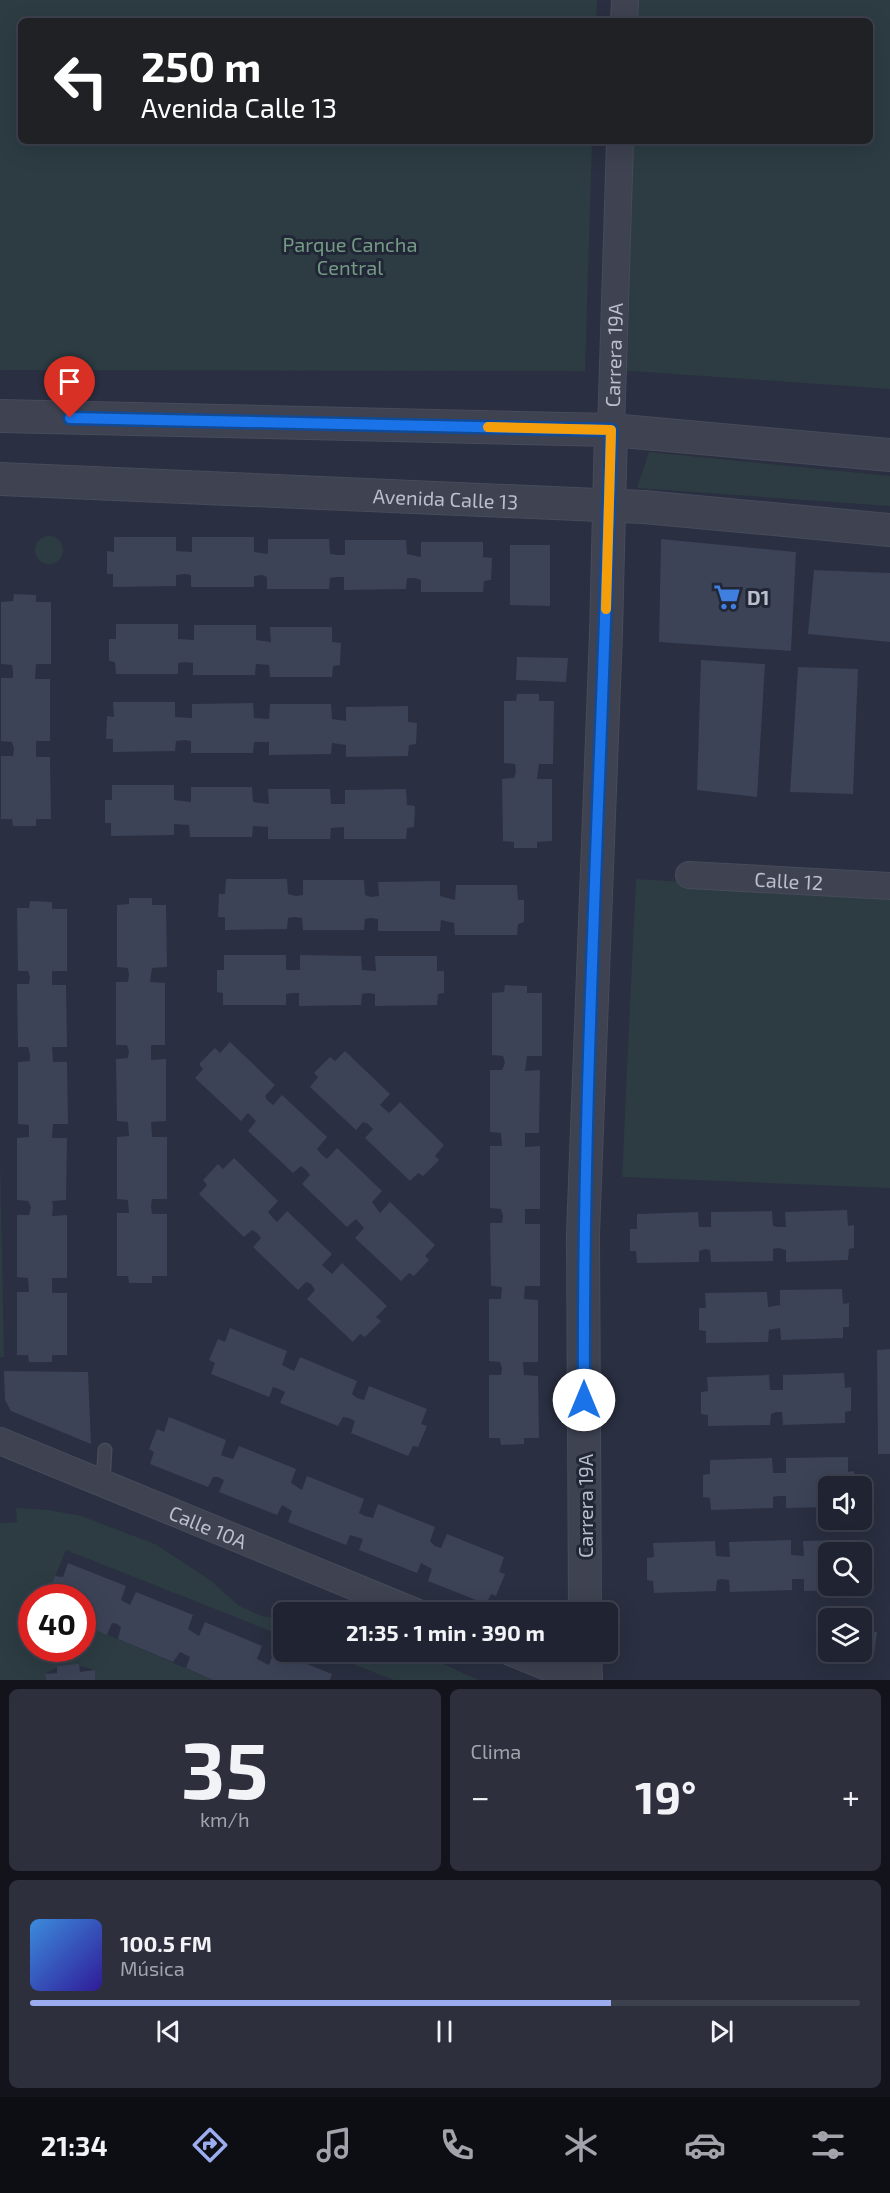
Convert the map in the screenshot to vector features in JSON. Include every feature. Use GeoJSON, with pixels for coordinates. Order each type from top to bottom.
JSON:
{"type":"FeatureCollection","features":[{"type":"Feature","properties":{"kind":"street"},"geometry":{"type":"LineString","coordinates":[[624,18],[625,0]]}},
{"type":"Feature","properties":{"kind":"street","name":"Carrera 19A"},"geometry":{"type":"LineString","coordinates":[[585,1602],[584,1234],[606,633],[620,144]]}},
{"type":"Feature","properties":{"kind":"street"},"geometry":{"type":"LineString","coordinates":[[0,416],[611,430],[890,454]]}},
{"type":"Feature","properties":{"kind":"street","name":"Avenida Calle 13"},"geometry":{"type":"LineString","coordinates":[[0,479],[608,506],[890,530]]}},
{"type":"Feature","properties":{"kind":"street","name":"Calle 12"},"geometry":{"type":"LineString","coordinates":[[689,875],[890,886]]}},
{"type":"Feature","properties":{"kind":"street","name":"Calle 10A"},"geometry":{"type":"LineString","coordinates":[[0,1441],[392,1602]]}},
{"type":"Feature","properties":{"kind":"street"},"geometry":{"type":"LineString","coordinates":[[535,1662],[579,1680]]}},
{"type":"Feature","properties":{"kind":"street"},"geometry":{"type":"LineString","coordinates":[[585,1662],[586,1680]]}},
{"type":"Feature","properties":{"kind":"lane"},"geometry":{"type":"LineString","coordinates":[[103,1483],[105,1450]]}},
{"type":"Feature","properties":{"kind":"green space","name":"Parque Cancha Central"},"geometry":{"type":"Polygon","coordinates":[[[0,0],[597,0],[596,18],[18,18],[18,144],[592,144],[585,371],[0,370],[0,0]]]}},
{"type":"Feature","properties":{"kind":"green space"},"geometry":{"type":"Polygon","coordinates":[[[638,0],[890,0],[890,389],[618,370],[631,144],[873,144],[873,18],[637,18],[638,0]]]}},
{"type":"Feature","properties":{"kind":"green space"},"geometry":{"type":"Polygon","coordinates":[[[649,452],[890,476],[890,506],[637,488],[649,452]]]}},
{"type":"Feature","properties":{"kind":"green space"},"geometry":{"type":"Polygon","coordinates":[[[49,536],[59,540],[63,550],[59,560],[49,564],[39,560],[35,550],[39,540],[49,536]]]}},
{"type":"Feature","properties":{"kind":"green space"},"geometry":{"type":"Polygon","coordinates":[[[636,879],[890,895],[890,1188],[622,1177],[636,879]]]}},
{"type":"Feature","properties":{"kind":"green space"},"geometry":{"type":"Polygon","coordinates":[[[0,1154],[4,1357],[0,1357],[0,1154]]]}},
{"type":"Feature","properties":{"kind":"green space"},"geometry":{"type":"Polygon","coordinates":[[[16,1508],[49,1510],[81,1516],[155,1544],[210,1580],[239,1606],[262,1616],[273,1618],[273,1632],[66,1550],[52,1584],[18,1584],[18,1662],[96,1662],[96,1630],[213,1680],[95,1680],[94,1670],[69,1665],[45,1674],[46,1680],[0,1680],[0,1523],[17,1522],[16,1508]]]}},
{"type":"Feature","properties":{"kind":"green space"},"geometry":{"type":"Polygon","coordinates":[[[348,1662],[439,1662],[478,1680],[394,1680],[348,1662]]]}},
{"type":"Feature","properties":{"kind":"building"},"geometry":{"type":"Polygon","coordinates":[[[114,537],[176,537],[176,551],[192,552],[192,537],[254,537],[254,552],[268,554],[268,539],[329,539],[330,554],[338,555],[345,555],[345,540],[406,540],[407,554],[421,557],[421,542],[483,542],[483,557],[492,558],[491,580],[484,581],[483,592],[421,592],[421,580],[414,578],[407,578],[406,589],[344,590],[344,577],[330,578],[329,589],[267,589],[267,577],[262,575],[254,576],[254,587],[191,587],[191,575],[185,574],[176,575],[176,586],[113,587],[113,574],[107,574],[107,551],[114,552],[114,537]]]}},
{"type":"Feature","properties":{"kind":"building","name":"D1"},"geometry":{"type":"Polygon","coordinates":[[[661,539],[796,552],[791,651],[659,642],[661,539]]]}},
{"type":"Feature","properties":{"kind":"building"},"geometry":{"type":"Polygon","coordinates":[[[510,545],[550,545],[550,606],[510,605],[510,545]]]}},
{"type":"Feature","properties":{"kind":"building"},"geometry":{"type":"Polygon","coordinates":[[[814,570],[890,573],[890,642],[808,634],[814,570]]]}},
{"type":"Feature","properties":{"kind":"building"},"geometry":{"type":"Polygon","coordinates":[[[14,594],[36,595],[36,602],[51,602],[51,664],[36,664],[35,679],[50,679],[50,741],[36,741],[36,757],[50,757],[51,819],[36,819],[36,826],[13,826],[12,819],[1,819],[1,756],[13,756],[14,749],[12,742],[1,741],[1,678],[13,678],[13,671],[12,665],[1,664],[1,602],[13,601],[14,594]]]}},
{"type":"Feature","properties":{"kind":"building"},"geometry":{"type":"Polygon","coordinates":[[[116,624],[178,624],[178,639],[194,640],[194,625],[256,625],[256,640],[271,642],[270,627],[332,627],[332,642],[341,643],[340,665],[333,666],[332,677],[270,677],[269,665],[256,664],[255,675],[193,675],[193,663],[186,662],[178,663],[178,674],[116,674],[115,662],[109,661],[109,639],[116,639],[116,624]]]}},
{"type":"Feature","properties":{"kind":"building"},"geometry":{"type":"Polygon","coordinates":[[[517,657],[568,658],[566,682],[516,680],[517,657]]]}},
{"type":"Feature","properties":{"kind":"building"},"geometry":{"type":"Polygon","coordinates":[[[701,660],[765,664],[757,797],[697,790],[701,660]]]}},
{"type":"Feature","properties":{"kind":"building"},"geometry":{"type":"Polygon","coordinates":[[[798,667],[858,669],[853,794],[790,792],[798,667]]]}},
{"type":"Feature","properties":{"kind":"building"},"geometry":{"type":"Polygon","coordinates":[[[517,694],[539,694],[539,701],[554,701],[553,764],[539,764],[537,779],[552,779],[552,841],[537,842],[537,848],[514,848],[514,842],[503,841],[502,779],[514,778],[516,772],[515,764],[504,763],[504,701],[516,701],[517,694]]]}},
{"type":"Feature","properties":{"kind":"building"},"geometry":{"type":"Polygon","coordinates":[[[113,702],[175,702],[175,717],[192,718],[192,704],[253,703],[254,718],[269,719],[270,704],[331,704],[332,719],[346,721],[346,707],[408,706],[408,722],[417,723],[416,744],[409,745],[408,756],[346,757],[346,745],[332,743],[331,754],[269,755],[269,742],[254,742],[253,753],[191,753],[191,741],[185,740],[176,741],[175,751],[113,752],[113,739],[106,739],[107,716],[114,717],[113,702]]]}},
{"type":"Feature","properties":{"kind":"building"},"geometry":{"type":"Polygon","coordinates":[[[112,785],[174,785],[174,800],[191,802],[191,787],[252,787],[253,802],[269,804],[268,789],[330,789],[331,804],[345,804],[345,790],[406,789],[407,805],[415,806],[414,827],[407,828],[406,839],[344,839],[344,827],[331,828],[330,839],[268,839],[268,827],[253,826],[252,837],[190,837],[189,825],[174,824],[174,835],[111,836],[111,823],[105,823],[105,800],[112,800],[112,785]]]}},
{"type":"Feature","properties":{"kind":"building"},"geometry":{"type":"Polygon","coordinates":[[[226,879],[287,879],[288,894],[296,896],[303,895],[303,880],[364,880],[365,895],[371,897],[379,896],[378,882],[440,881],[440,896],[455,900],[456,885],[517,885],[518,900],[524,900],[524,922],[518,924],[517,935],[455,935],[454,923],[441,920],[440,931],[378,931],[378,919],[371,918],[365,919],[364,930],[303,930],[302,918],[295,917],[288,918],[287,929],[225,930],[225,917],[218,917],[219,894],[225,894],[226,879]]]}},
{"type":"Feature","properties":{"kind":"building"},"geometry":{"type":"Polygon","coordinates":[[[129,898],[152,898],[152,905],[166,905],[167,967],[152,968],[150,982],[165,983],[165,1045],[151,1045],[151,1060],[166,1059],[166,1121],[151,1122],[152,1137],[167,1137],[167,1199],[152,1199],[151,1206],[152,1214],[167,1214],[167,1276],[152,1276],[152,1283],[129,1283],[128,1276],[117,1276],[117,1213],[129,1213],[128,1200],[117,1199],[117,1137],[129,1136],[128,1122],[117,1121],[116,1059],[128,1058],[129,1051],[127,1045],[116,1045],[116,982],[128,982],[129,975],[128,968],[117,967],[117,905],[129,904],[129,898]]]}},
{"type":"Feature","properties":{"kind":"building"},"geometry":{"type":"Polygon","coordinates":[[[30,901],[52,902],[52,909],[67,909],[67,971],[52,971],[52,985],[66,985],[67,1047],[52,1047],[53,1062],[67,1062],[68,1124],[53,1124],[52,1138],[67,1138],[66,1200],[52,1201],[52,1216],[67,1215],[67,1278],[52,1278],[52,1293],[67,1293],[67,1355],[52,1355],[52,1362],[29,1362],[28,1355],[17,1355],[17,1292],[29,1292],[28,1278],[17,1277],[17,1215],[29,1215],[31,1207],[28,1201],[17,1200],[17,1138],[29,1137],[29,1125],[18,1124],[18,1062],[30,1061],[30,1054],[28,1047],[18,1047],[17,984],[29,984],[30,977],[28,971],[18,971],[17,908],[29,908],[30,901]]]}},
{"type":"Feature","properties":{"kind":"building"},"geometry":{"type":"Polygon","coordinates":[[[224,955],[286,955],[286,970],[300,970],[300,955],[361,956],[362,970],[376,971],[375,956],[437,956],[437,971],[444,971],[444,993],[438,994],[437,1005],[375,1006],[375,994],[368,993],[362,994],[361,1005],[299,1006],[299,993],[292,993],[286,994],[286,1005],[223,1005],[223,993],[217,992],[217,970],[224,970],[224,955]]]}},
{"type":"Feature","properties":{"kind":"building"},"geometry":{"type":"Polygon","coordinates":[[[505,985],[527,986],[527,993],[542,993],[542,1056],[527,1056],[525,1071],[540,1070],[539,1133],[525,1133],[525,1147],[540,1146],[540,1209],[525,1209],[525,1224],[540,1224],[540,1286],[525,1286],[524,1299],[538,1300],[538,1362],[523,1362],[524,1375],[538,1376],[539,1438],[524,1438],[524,1444],[501,1445],[500,1438],[489,1438],[489,1375],[501,1375],[502,1368],[500,1362],[489,1361],[489,1299],[501,1299],[502,1287],[491,1286],[490,1223],[502,1223],[503,1216],[501,1209],[490,1208],[490,1146],[502,1146],[501,1133],[490,1132],[490,1070],[502,1070],[505,1063],[503,1056],[492,1055],[492,993],[504,992],[505,985]]]}},
{"type":"Feature","properties":{"kind":"building"},"geometry":{"type":"Polygon","coordinates":[[[230,1042],[275,1085],[265,1096],[267,1100],[273,1105],[282,1095],[327,1137],[317,1149],[321,1154],[327,1159],[337,1148],[382,1191],[372,1202],[380,1213],[390,1202],[435,1245],[425,1256],[429,1260],[414,1276],[409,1273],[401,1281],[355,1238],[364,1228],[356,1219],[347,1227],[302,1184],[310,1175],[306,1170],[301,1166],[293,1173],[248,1131],[256,1121],[248,1113],[241,1121],[195,1078],[203,1069],[199,1064],[215,1048],[220,1053],[230,1042]]]}},
{"type":"Feature","properties":{"kind":"building"},"geometry":{"type":"Polygon","coordinates":[[[345,1051],[390,1094],[380,1105],[389,1113],[400,1102],[444,1145],[435,1156],[439,1160],[423,1176],[418,1173],[410,1181],[365,1138],[373,1129],[368,1124],[363,1122],[356,1130],[310,1087],[318,1077],[314,1073],[330,1057],[335,1061],[345,1051]]]}},
{"type":"Feature","properties":{"kind":"building"},"geometry":{"type":"Polygon","coordinates":[[[234,1158],[278,1201],[268,1212],[277,1222],[287,1211],[332,1254],[322,1265],[332,1274],[342,1263],[387,1306],[376,1317],[381,1321],[365,1337],[360,1334],[353,1342],[307,1299],[315,1290],[311,1284],[306,1282],[298,1290],[253,1247],[261,1238],[257,1233],[252,1230],[244,1237],[199,1194],[207,1185],[203,1180],[218,1164],[223,1169],[234,1158]]]}},
{"type":"Feature","properties":{"kind":"building"},"geometry":{"type":"Polygon","coordinates":[[[847,1210],[848,1226],[854,1225],[854,1248],[849,1249],[848,1260],[786,1262],[786,1250],[779,1248],[773,1249],[773,1261],[711,1262],[710,1250],[705,1249],[699,1251],[699,1262],[637,1263],[636,1251],[630,1251],[630,1229],[637,1229],[637,1214],[698,1212],[699,1227],[711,1227],[711,1212],[772,1211],[773,1226],[786,1227],[785,1212],[847,1210]]]}},
{"type":"Feature","properties":{"kind":"building"},"geometry":{"type":"Polygon","coordinates":[[[842,1289],[843,1304],[849,1303],[849,1327],[843,1327],[843,1338],[781,1340],[780,1328],[769,1330],[768,1342],[706,1343],[706,1331],[699,1330],[699,1308],[706,1308],[705,1293],[767,1292],[768,1307],[780,1305],[780,1290],[842,1289]]]}},
{"type":"Feature","properties":{"kind":"building"},"geometry":{"type":"Polygon","coordinates":[[[230,1328],[287,1351],[282,1365],[294,1371],[300,1357],[357,1381],[352,1394],[357,1398],[364,1400],[369,1386],[427,1409],[421,1424],[427,1426],[418,1447],[413,1446],[408,1456],[351,1433],[355,1421],[349,1418],[343,1417],[338,1426],[280,1403],[285,1392],[279,1389],[273,1387],[269,1397],[211,1374],[215,1363],[209,1360],[218,1339],[225,1342],[230,1328]]]}},
{"type":"Feature","properties":{"kind":"building"},"geometry":{"type":"Polygon","coordinates":[[[890,1349],[890,1454],[878,1454],[877,1350],[890,1349]]]}},
{"type":"Feature","properties":{"kind":"building"},"geometry":{"type":"Polygon","coordinates":[[[4,1371],[88,1372],[91,1444],[11,1411],[5,1400],[4,1371]]]}},
{"type":"Feature","properties":{"kind":"building"},"geometry":{"type":"Polygon","coordinates":[[[844,1373],[845,1388],[851,1387],[851,1411],[845,1412],[845,1423],[783,1425],[782,1412],[776,1412],[771,1414],[770,1425],[708,1426],[708,1415],[701,1414],[701,1392],[708,1391],[707,1377],[769,1375],[770,1390],[783,1390],[783,1375],[844,1373]]]}},
{"type":"Feature","properties":{"kind":"building"},"geometry":{"type":"Polygon","coordinates":[[[169,1417],[226,1440],[221,1455],[233,1459],[239,1446],[296,1469],[291,1483],[302,1490],[307,1476],[364,1499],[359,1513],[365,1516],[373,1518],[378,1504],[435,1527],[430,1541],[435,1546],[441,1548],[447,1534],[504,1557],[499,1572],[505,1574],[496,1596],[491,1594],[487,1602],[481,1602],[428,1581],[432,1569],[421,1563],[417,1573],[359,1550],[363,1539],[350,1535],[346,1545],[288,1522],[292,1511],[282,1505],[277,1515],[219,1492],[224,1480],[218,1477],[213,1477],[208,1487],[150,1464],[154,1452],[149,1449],[157,1429],[164,1432],[169,1417]]]}},
{"type":"Feature","properties":{"kind":"building"},"geometry":{"type":"Polygon","coordinates":[[[848,1457],[848,1472],[854,1471],[854,1476],[818,1476],[818,1507],[786,1508],[786,1496],[779,1496],[773,1497],[773,1508],[711,1510],[710,1498],[703,1497],[703,1475],[710,1474],[710,1460],[772,1458],[773,1473],[786,1473],[786,1458],[848,1457]]]}},
{"type":"Feature","properties":{"kind":"building"},"geometry":{"type":"Polygon","coordinates":[[[791,1540],[791,1555],[804,1556],[803,1541],[865,1540],[865,1542],[818,1542],[818,1591],[804,1591],[804,1579],[792,1579],[792,1590],[730,1592],[729,1580],[722,1579],[717,1580],[716,1591],[654,1593],[653,1581],[647,1580],[647,1558],[654,1557],[653,1543],[715,1541],[716,1556],[730,1557],[729,1542],[791,1540]]]}},
{"type":"Feature","properties":{"kind":"building"},"geometry":{"type":"Polygon","coordinates":[[[68,1563],[126,1586],[121,1600],[130,1605],[136,1592],[193,1615],[188,1629],[199,1636],[205,1622],[262,1646],[257,1659],[269,1665],[273,1654],[273,1662],[302,1662],[332,1674],[330,1680],[213,1680],[186,1668],[190,1657],[180,1652],[173,1662],[118,1639],[121,1627],[117,1624],[112,1623],[107,1635],[96,1630],[96,1584],[52,1584],[55,1576],[63,1577],[68,1563]]]}},
{"type":"Feature","properties":{"kind":"building"},"geometry":{"type":"Polygon","coordinates":[[[872,1632],[877,1632],[874,1654],[872,1654],[872,1632]]]}},
{"type":"Feature","properties":{"kind":"building"},"geometry":{"type":"Polygon","coordinates":[[[79,1664],[80,1672],[95,1670],[95,1680],[46,1680],[45,1674],[57,1673],[57,1666],[79,1664]]]}},
{"type":"Feature","properties":{"kind":"slow traffic"},"geometry":{"type":"LineString","coordinates":[[488,427],[611,430],[606,609]]}},
{"type":"Feature","properties":{"kind":"place","name":"D1"},"geometry":{"type":"Point","coordinates":[727,597]}},
{"type":"Feature","properties":{"kind":"route"},"geometry":{"type":"LineString","coordinates":[[70,418],[611,430],[584,1234],[584,1400]]}}]}
